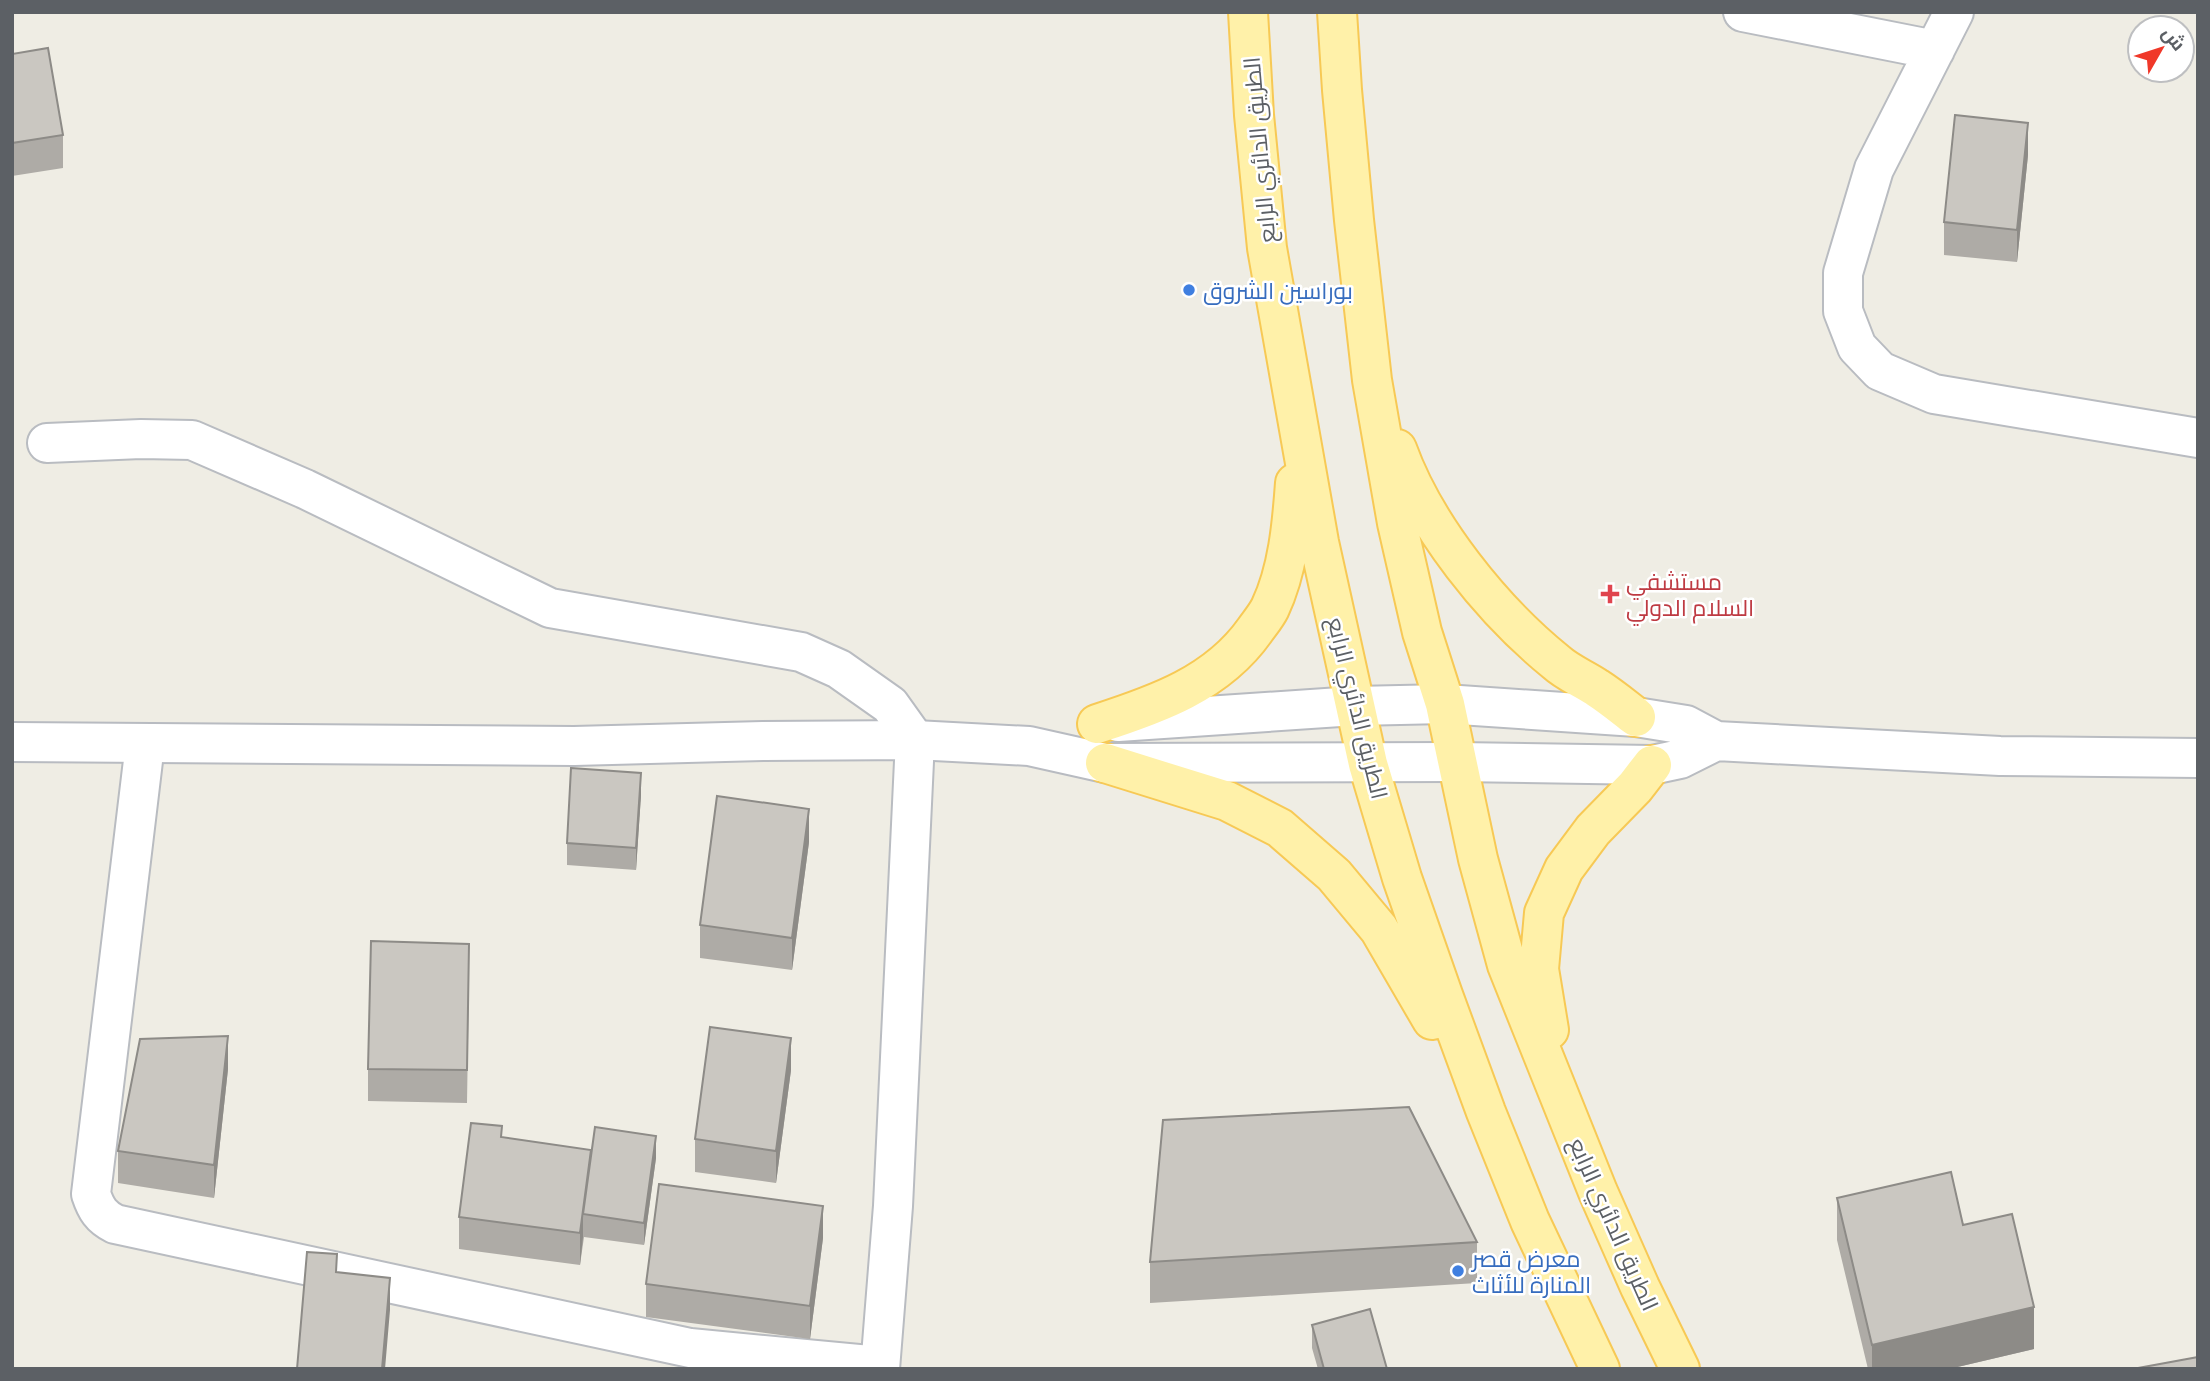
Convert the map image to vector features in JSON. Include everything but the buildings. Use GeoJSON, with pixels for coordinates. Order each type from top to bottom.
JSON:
{"type":"FeatureCollection","features":[{"type":"Feature","properties":{"kind":"main road","name":"الطريق الدائري الرابع"},"geometry":{"type":"LineString","coordinates":[[1248,12],[1254,115],[1267,248],[1319,542],[1368,764],[1407,891],[1486,1112],[1530,1221],[1600,1369]]}},
{"type":"Feature","properties":{"kind":"main road","name":"الطريق الدائري الرابع"},"geometry":{"type":"LineString","coordinates":[[1337,12],[1349,168],[1372,380],[1400,537],[1422,632],[1445,704],[1478,859],[1507,965],[1554,1084],[1640,1287],[1680,1369]]}},
{"type":"Feature","properties":{"kind":"main road"},"geometry":{"type":"LineString","coordinates":[[1372,380],[1399,456],[1429,514],[1464,567],[1512,621],[1557,664],[1636,717]]}},
{"type":"Feature","properties":{"kind":"main road"},"geometry":{"type":"LineString","coordinates":[[1097,723],[1176,696],[1216,671],[1246,642],[1269,609],[1284,568],[1293,521],[1298,429]]}},
{"type":"Feature","properties":{"kind":"main road"},"geometry":{"type":"LineString","coordinates":[[1105,763],[1227,800],[1280,828],[1334,875],[1378,929],[1486,1112]]}},
{"type":"Feature","properties":{"kind":"main road"},"geometry":{"type":"LineString","coordinates":[[1554,1084],[1549,1026],[1539,969],[1544,913],[1564,869],[1593,830],[1635,787],[1652,765]]}},
{"type":"Feature","properties":{"kind":"street"},"geometry":{"type":"LineString","coordinates":[[1743,12],[1935,50]]}},
{"type":"Feature","properties":{"kind":"street"},"geometry":{"type":"LineString","coordinates":[[1954,12],[1874,169],[1843,273],[1843,311],[1857,347],[1880,371],[1934,394],[2198,438]]}},
{"type":"Feature","properties":{"kind":"street"},"geometry":{"type":"LineString","coordinates":[[47,443],[192,440],[305,489],[550,608],[801,652],[839,669],[890,705],[915,740],[892,1206],[880,1368],[690,1348],[115,1224],[105,1219],[96,1209],[91,1194],[145,744]]}},
{"type":"Feature","properties":{"kind":"street"},"geometry":{"type":"LineString","coordinates":[[1029,746],[1097,723],[1355,706],[1445,704],[1636,717],[1686,725],[1716,741],[2000,756],[2198,758]]}},
{"type":"Feature","properties":{"kind":"street"},"geometry":{"type":"LineString","coordinates":[[12,742],[574,746],[915,740],[1029,746],[1105,763],[1457,762],[1652,765],[1680,759],[1716,741]]}},
{"type":"Feature","properties":{"kind":"place","name":"بوراسين الشروق"},"geometry":{"type":"Point","coordinates":[1189,290]}},
{"type":"Feature","properties":{"kind":"place","name":"مستشفي السلام الدولي"},"geometry":{"type":"Point","coordinates":[1610,594]}},
{"type":"Feature","properties":{"kind":"place","name":"معرض قصر المنارة للأثاث"},"geometry":{"type":"Point","coordinates":[1458,1271]}}]}
